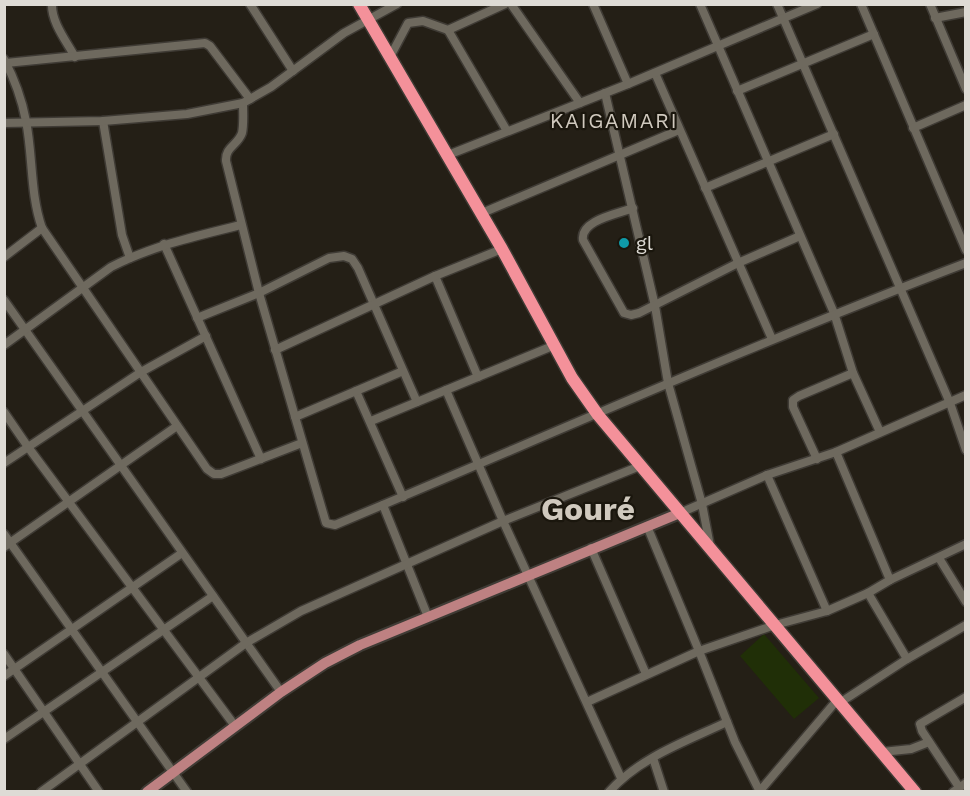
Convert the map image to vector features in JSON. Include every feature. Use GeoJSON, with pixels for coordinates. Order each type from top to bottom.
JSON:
{"type":"FeatureCollection","features":[{"type":"Feature","properties":{"kind":"highway"},"geometry":{"type":"LineString","coordinates":[[359,4],[482,213],[572,378],[598,415],[915,792]]}},
{"type":"Feature","properties":{"kind":"main road"},"geometry":{"type":"LineString","coordinates":[[147,792],[281,692],[325,663],[360,645],[428,616],[680,513]]}},
{"type":"Feature","properties":{"kind":"street"},"geometry":{"type":"LineString","coordinates":[[52,4],[55,21],[75,57]]}},
{"type":"Feature","properties":{"kind":"street"},"geometry":{"type":"LineString","coordinates":[[250,4],[293,71]]}},
{"type":"Feature","properties":{"kind":"street"},"geometry":{"type":"LineString","coordinates":[[4,123],[103,121],[187,114],[247,101],[293,71],[344,33],[397,4]]}},
{"type":"Feature","properties":{"kind":"street"},"geometry":{"type":"LineString","coordinates":[[448,30],[505,4]]}},
{"type":"Feature","properties":{"kind":"street"},"geometry":{"type":"LineString","coordinates":[[511,4],[580,103]]}},
{"type":"Feature","properties":{"kind":"street"},"geometry":{"type":"LineString","coordinates":[[593,4],[628,84]]}},
{"type":"Feature","properties":{"kind":"street"},"geometry":{"type":"LineString","coordinates":[[700,4],[834,313],[853,373],[880,432]]}},
{"type":"Feature","properties":{"kind":"street"},"geometry":{"type":"LineString","coordinates":[[777,4],[950,403],[966,450]]}},
{"type":"Feature","properties":{"kind":"street"},"geometry":{"type":"LineString","coordinates":[[448,155],[655,73],[817,4]]}},
{"type":"Feature","properties":{"kind":"street"},"geometry":{"type":"LineString","coordinates":[[861,4],[966,250]]}},
{"type":"Feature","properties":{"kind":"street"},"geometry":{"type":"LineString","coordinates":[[930,4],[966,89]]}},
{"type":"Feature","properties":{"kind":"street"},"geometry":{"type":"LineString","coordinates":[[935,18],[966,12]]}},
{"type":"Feature","properties":{"kind":"street"},"geometry":{"type":"LineString","coordinates":[[390,57],[408,23],[423,21],[448,30],[507,131]]}},
{"type":"Feature","properties":{"kind":"street"},"geometry":{"type":"LineString","coordinates":[[737,91],[874,34]]}},
{"type":"Feature","properties":{"kind":"street"},"geometry":{"type":"LineString","coordinates":[[303,443],[221,474],[214,474],[207,469],[42,228],[35,196],[26,121],[5,61],[75,57],[205,44],[210,46],[247,101],[242,133],[225,155],[241,225],[275,350],[303,443],[326,523],[334,525],[834,313],[966,263]]}},
{"type":"Feature","properties":{"kind":"street"},"geometry":{"type":"LineString","coordinates":[[655,73],[772,339]]}},
{"type":"Feature","properties":{"kind":"street"},"geometry":{"type":"LineString","coordinates":[[605,93],[655,306],[668,383],[702,504],[710,549]]}},
{"type":"Feature","properties":{"kind":"street"},"geometry":{"type":"LineString","coordinates":[[913,128],[966,105]]}},
{"type":"Feature","properties":{"kind":"street"},"geometry":{"type":"LineString","coordinates":[[103,121],[122,235],[130,258]]}},
{"type":"Feature","properties":{"kind":"street"},"geometry":{"type":"LineString","coordinates":[[482,213],[679,130]]}},
{"type":"Feature","properties":{"kind":"street"},"geometry":{"type":"LineString","coordinates":[[705,188],[834,134]]}},
{"type":"Feature","properties":{"kind":"street"},"geometry":{"type":"LineString","coordinates":[[633,208],[591,223],[584,228],[582,234],[583,240],[624,313],[631,315],[639,314],[738,263],[800,236]]}},
{"type":"Feature","properties":{"kind":"street"},"geometry":{"type":"LineString","coordinates":[[4,345],[111,267],[164,244],[241,225]]}},
{"type":"Feature","properties":{"kind":"street"},"geometry":{"type":"LineString","coordinates":[[4,257],[42,228]]}},
{"type":"Feature","properties":{"kind":"street"},"geometry":{"type":"LineString","coordinates":[[164,244],[261,459]]}},
{"type":"Feature","properties":{"kind":"street"},"geometry":{"type":"LineString","coordinates":[[275,350],[435,276],[502,249]]}},
{"type":"Feature","properties":{"kind":"street"},"geometry":{"type":"LineString","coordinates":[[197,318],[259,292],[329,258],[344,256],[352,259],[417,402]]}},
{"type":"Feature","properties":{"kind":"street"},"geometry":{"type":"LineString","coordinates":[[435,276],[478,377]]}},
{"type":"Feature","properties":{"kind":"street"},"geometry":{"type":"LineString","coordinates":[[4,300],[281,692]]}},
{"type":"Feature","properties":{"kind":"street"},"geometry":{"type":"LineString","coordinates":[[4,463],[141,372],[206,336]]}},
{"type":"Feature","properties":{"kind":"street"},"geometry":{"type":"LineString","coordinates":[[371,421],[555,345]]}},
{"type":"Feature","properties":{"kind":"street"},"geometry":{"type":"LineString","coordinates":[[295,417],[403,371]]}},
{"type":"Feature","properties":{"kind":"street"},"geometry":{"type":"LineString","coordinates":[[817,459],[793,407],[793,400],[853,373]]}},
{"type":"Feature","properties":{"kind":"street"},"geometry":{"type":"LineString","coordinates":[[446,390],[503,521],[621,778]]}},
{"type":"Feature","properties":{"kind":"street"},"geometry":{"type":"LineString","coordinates":[[356,391],[371,421],[402,497]]}},
{"type":"Feature","properties":{"kind":"street"},"geometry":{"type":"LineString","coordinates":[[680,513],[767,475],[836,452],[966,395]]}},
{"type":"Feature","properties":{"kind":"street"},"geometry":{"type":"LineString","coordinates":[[4,412],[235,726]]}},
{"type":"Feature","properties":{"kind":"street"},"geometry":{"type":"LineString","coordinates":[[8,545],[177,426]]}},
{"type":"Feature","properties":{"kind":"street"},"geometry":{"type":"LineString","coordinates":[[836,452],[890,580]]}},
{"type":"Feature","properties":{"kind":"street"},"geometry":{"type":"LineString","coordinates":[[41,792],[246,643],[302,610],[588,482],[640,466]]}},
{"type":"Feature","properties":{"kind":"street"},"geometry":{"type":"LineString","coordinates":[[767,475],[827,611]]}},
{"type":"Feature","properties":{"kind":"street"},"geometry":{"type":"LineString","coordinates":[[383,505],[428,616]]}},
{"type":"Feature","properties":{"kind":"street"},"geometry":{"type":"LineString","coordinates":[[647,526],[747,769],[759,791],[839,700],[966,625]]}},
{"type":"Feature","properties":{"kind":"street"},"geometry":{"type":"LineString","coordinates":[[4,534],[8,545],[72,630],[187,792]]}},
{"type":"Feature","properties":{"kind":"street"},"geometry":{"type":"LineString","coordinates":[[586,702],[699,651],[775,625],[827,611],[966,544]]}},
{"type":"Feature","properties":{"kind":"street"},"geometry":{"type":"LineString","coordinates":[[591,548],[646,674]]}},
{"type":"Feature","properties":{"kind":"street"},"geometry":{"type":"LineString","coordinates":[[4,676],[182,552]]}},
{"type":"Feature","properties":{"kind":"street"},"geometry":{"type":"LineString","coordinates":[[939,558],[966,602]]}},
{"type":"Feature","properties":{"kind":"street"},"geometry":{"type":"LineString","coordinates":[[868,593],[907,659]]}},
{"type":"Feature","properties":{"kind":"street"},"geometry":{"type":"LineString","coordinates":[[4,739],[213,596]]}},
{"type":"Feature","properties":{"kind":"street"},"geometry":{"type":"LineString","coordinates":[[4,654],[99,792]]}},
{"type":"Feature","properties":{"kind":"street"},"geometry":{"type":"LineString","coordinates":[[959,787],[929,742],[920,724],[966,697]]}},
{"type":"Feature","properties":{"kind":"street"},"geometry":{"type":"LineString","coordinates":[[609,792],[621,778],[653,758],[728,723]]}},
{"type":"Feature","properties":{"kind":"street"},"geometry":{"type":"LineString","coordinates":[[882,752],[911,749],[929,742]]}},
{"type":"Feature","properties":{"kind":"street"},"geometry":{"type":"LineString","coordinates":[[653,758],[664,792]]}},
{"type":"Feature","properties":{"kind":"green space"},"geometry":{"type":"Polygon","coordinates":[[[764,634],[819,698],[794,719],[740,656],[764,634]]]}},
{"type":"Feature","properties":{"kind":"place","name":"gl"},"geometry":{"type":"Point","coordinates":[624,243]}},
{"type":"Feature","properties":{"kind":"district","name":"KAIGAMARI"},"geometry":{"type":"Point","coordinates":[614,120]}},
{"type":"Feature","properties":{"kind":"district","name":"Gouré"},"geometry":{"type":"Point","coordinates":[588,509]}}]}
